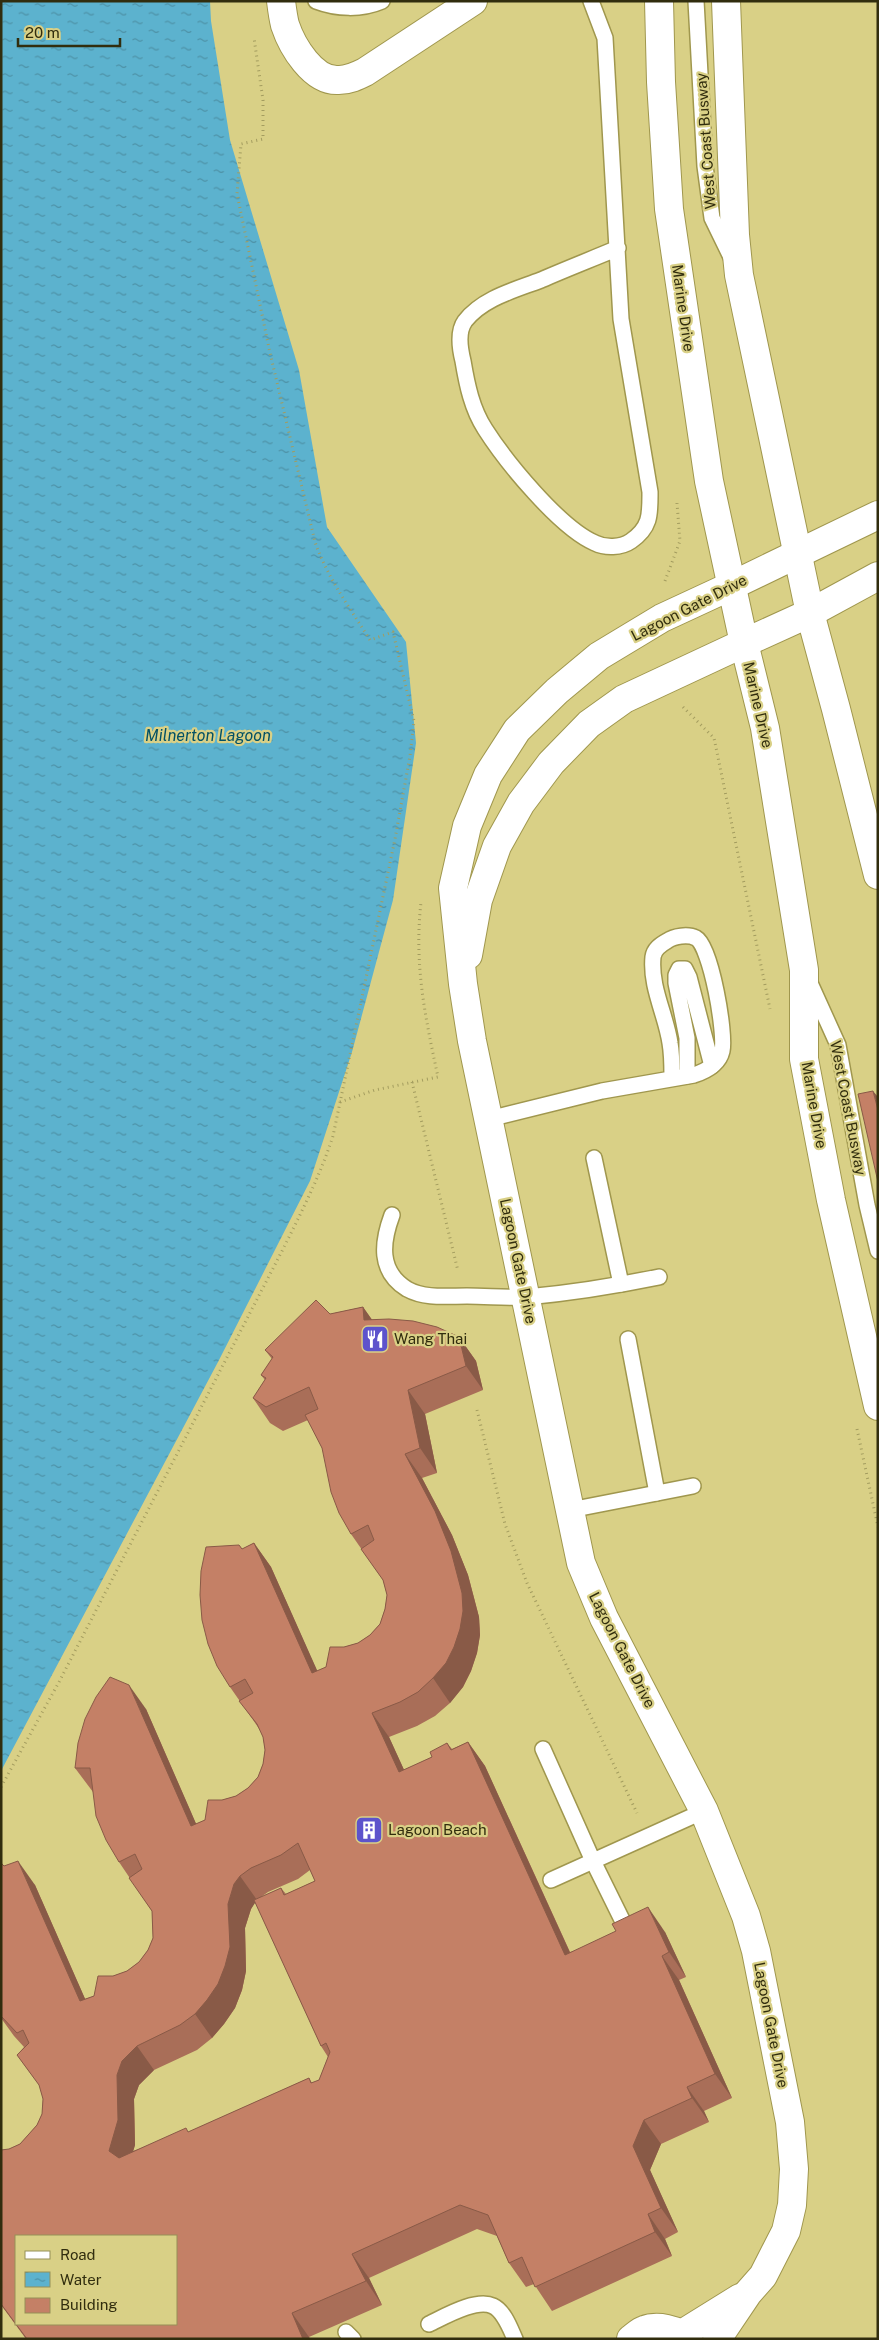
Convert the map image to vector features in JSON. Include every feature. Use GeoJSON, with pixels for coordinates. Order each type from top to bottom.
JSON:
{"type":"FeatureCollection","features":[{"type":"Feature","properties":{"kind":"street"},"geometry":{"type":"LineString","coordinates":[[281,1],[284,23],[293,44],[308,64],[323,77],[338,81],[366,72],[473,1]]}},
{"type":"Feature","properties":{"kind":"street","name":"Marine Drive"},"geometry":{"type":"LineString","coordinates":[[659,1],[661,82],[669,209],[709,481],[731,586],[765,728],[804,970],[804,1059],[831,1200],[878,1406]]}},
{"type":"Feature","properties":{"kind":"street"},"geometry":{"type":"LineString","coordinates":[[726,1],[734,235],[739,275],[810,613],[878,875]]}},
{"type":"Feature","properties":{"kind":"street","name":"Lagoon Gate Drive"},"geometry":{"type":"LineString","coordinates":[[717,2339],[748,2293],[763,2276],[786,2232],[792,2205],[794,2169],[790,2122],[756,1951],[746,1916],[704,1811],[592,1592],[581,1563],[463,984],[453,888],[468,826],[488,776],[517,730],[557,691],[599,656],[662,618],[798,555],[878,515]]}},
{"type":"Feature","properties":{"kind":"street","name":"Lagoon Gate Drive"},"geometry":{"type":"LineString","coordinates":[[463,984],[478,900],[497,846],[521,803],[551,763],[589,724],[624,699],[810,613],[878,576]]}},
{"type":"Feature","properties":{"kind":"street","name":"Lagoon Gate Drive"},"geometry":{"type":"LineString","coordinates":[[684,2336],[748,2293]]}},
{"type":"Feature","properties":{"kind":"street"},"geometry":{"type":"LineString","coordinates":[[631,2339],[645,2329],[664,2328],[684,2336]]}},
{"type":"Feature","properties":{"kind":"lane"},"geometry":{"type":"LineString","coordinates":[[316,1],[328,6],[344,8],[360,8],[382,1]]}},
{"type":"Feature","properties":{"kind":"lane"},"geometry":{"type":"LineString","coordinates":[[591,1],[605,38],[618,248],[621,319],[650,492],[650,516],[643,533],[628,544],[608,547],[594,543],[564,521],[513,469],[484,428],[472,404],[459,344],[463,323],[477,308],[498,297],[618,248]]}},
{"type":"Feature","properties":{"kind":"lane","name":"West Coast Busway"},"geometry":{"type":"LineString","coordinates":[[696,1],[705,166],[712,218],[739,275]]}},
{"type":"Feature","properties":{"kind":"lane"},"geometry":{"type":"LineString","coordinates":[[489,1119],[602,1091],[705,1072],[712,1066],[722,1053],[723,1033],[710,965],[702,945],[696,938],[683,936],[670,938],[658,946],[653,955],[653,967],[670,1042],[680,1076]]}},
{"type":"Feature","properties":{"kind":"lane"},"geometry":{"type":"LineString","coordinates":[[680,1076],[687,1038],[676,983],[676,975],[679,969],[685,969],[689,977],[712,1066]]}},
{"type":"Feature","properties":{"kind":"lane","name":"West Coast Busway"},"geometry":{"type":"LineString","coordinates":[[804,970],[838,1044],[867,1205],[878,1252]]}},
{"type":"Feature","properties":{"kind":"lane"},"geometry":{"type":"LineString","coordinates":[[594,1158],[621,1284]]}},
{"type":"Feature","properties":{"kind":"lane"},"geometry":{"type":"LineString","coordinates":[[392,1215],[384,1236],[383,1252],[388,1268],[406,1288],[428,1296],[526,1297],[659,1277]]}},
{"type":"Feature","properties":{"kind":"lane"},"geometry":{"type":"LineString","coordinates":[[628,1339],[657,1494]]}},
{"type":"Feature","properties":{"kind":"lane"},"geometry":{"type":"LineString","coordinates":[[570,1510],[693,1486]]}},
{"type":"Feature","properties":{"kind":"lane"},"geometry":{"type":"LineString","coordinates":[[542,1749],[593,1861],[631,1938]]}},
{"type":"Feature","properties":{"kind":"lane"},"geometry":{"type":"LineString","coordinates":[[551,1880],[704,1811]]}},
{"type":"Feature","properties":{"kind":"lane"},"geometry":{"type":"LineString","coordinates":[[429,2324],[464,2308],[480,2305],[493,2306],[503,2316],[515,2339]]}},
{"type":"Feature","properties":{"kind":"path"},"geometry":{"type":"LineString","coordinates":[[1,1787],[63,1673],[272,1268],[316,1182],[326,1157],[333,1136],[395,839],[410,756],[414,721],[393,632],[370,640],[333,584],[322,562],[315,542],[270,353],[237,194],[241,144],[263,139],[263,100],[253,31]]}},
{"type":"Feature","properties":{"kind":"path"},"geometry":{"type":"LineString","coordinates":[[665,584],[680,541]]}},
{"type":"Feature","properties":{"kind":"path"},"geometry":{"type":"LineString","coordinates":[[412,1082],[464,1296]]}},
{"type":"Feature","properties":{"kind":"path"},"geometry":{"type":"LineString","coordinates":[[477,1410],[505,1524],[527,1583],[648,1836]]}},
{"type":"Feature","properties":{"kind":"water","name":"Milnerton Lagoon"},"geometry":{"type":"Polygon","coordinates":[[[1,1],[210,1],[211,21],[230,140],[299,370],[327,527],[406,642],[416,743],[393,900],[352,1052],[310,1181],[218,1362],[1,1771],[1,1]]]}},
{"type":"Feature","properties":{"kind":"building"},"geometry":{"type":"Polygon","coordinates":[[[873,1091],[878,1110],[878,1182],[858,1094],[873,1091]]]}},
{"type":"Feature","properties":{"kind":"building","name":"Lagoon Beach"},"geometry":{"type":"Polygon","coordinates":[[[316,1300],[330,1314],[363,1307],[364,1320],[389,1319],[413,1321],[437,1327],[459,1337],[466,1366],[408,1390],[420,1448],[405,1454],[435,1511],[451,1551],[462,1593],[463,1611],[460,1629],[446,1663],[433,1678],[418,1692],[400,1702],[372,1713],[399,1772],[432,1757],[430,1752],[447,1743],[451,1750],[468,1742],[565,1955],[616,1931],[612,1924],[648,1907],[669,1952],[662,1956],[715,2074],[687,2087],[692,2098],[644,2120],[633,2146],[661,2208],[648,2214],[655,2232],[535,2287],[522,2257],[509,2263],[488,2215],[460,2205],[352,2254],[366,2281],[292,2313],[303,2339],[27,2339],[17,2325],[178,2325],[178,2235],[15,2235],[15,2323],[1,2304],[1,2150],[20,2144],[37,2125],[42,2114],[43,2099],[39,2085],[17,2055],[29,2043],[23,2030],[17,2033],[1,2016],[1,1863],[4,1866],[18,1861],[80,2001],[94,1996],[98,1976],[113,1976],[127,1971],[139,1962],[148,1950],[153,1938],[152,1911],[129,1878],[142,1869],[135,1854],[119,1862],[106,1840],[96,1816],[90,1768],[75,1768],[78,1743],[85,1719],[96,1697],[110,1677],[129,1685],[191,1826],[205,1820],[208,1800],[222,1800],[236,1796],[248,1788],[258,1777],[263,1764],[265,1750],[263,1737],[257,1724],[239,1701],[253,1693],[245,1679],[230,1687],[217,1666],[208,1644],[202,1620],[200,1595],[201,1571],[206,1547],[239,1545],[242,1549],[254,1543],[312,1673],[326,1667],[330,1647],[344,1647],[358,1643],[370,1635],[380,1624],[385,1609],[387,1595],[383,1580],[361,1549],[374,1540],[368,1525],[351,1534],[339,1513],[331,1492],[322,1448],[305,1415],[318,1409],[309,1387],[266,1407],[253,1398],[266,1378],[261,1375],[273,1357],[265,1350],[316,1300]],[[298,1843],[281,1855],[251,1868],[240,1876],[234,1884],[228,1904],[230,1947],[218,1984],[195,2014],[180,2025],[137,2046],[122,2061],[117,2075],[118,2120],[109,2151],[119,2158],[186,2128],[188,2132],[309,2078],[311,2083],[319,2080],[330,2052],[326,2043],[321,2046],[254,1900],[281,1888],[284,1895],[315,1881],[298,1843]]]}},
{"type":"Feature","properties":{"kind":"place","name":"Wang Thai"},"geometry":{"type":"Point","coordinates":[375,1339]}},
{"type":"Feature","properties":{"kind":"place","name":"Lagoon Beach"},"geometry":{"type":"Point","coordinates":[369,1830]}}]}
